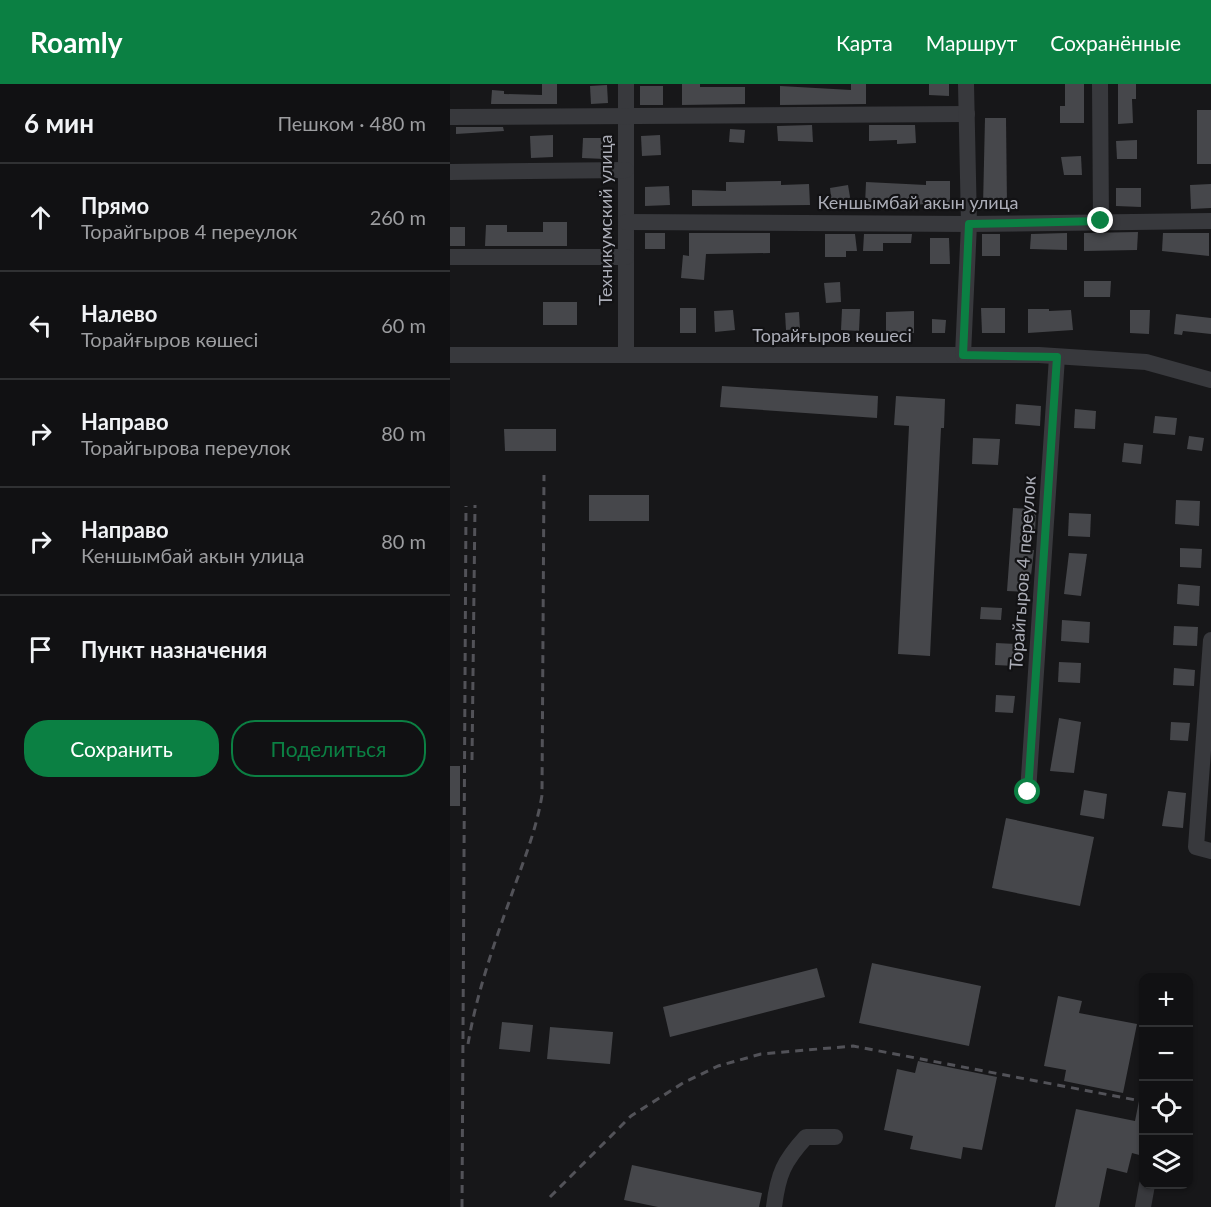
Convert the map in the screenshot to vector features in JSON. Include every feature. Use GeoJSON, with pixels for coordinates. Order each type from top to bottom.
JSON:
{"type":"FeatureCollection","features":[{"type":"Feature","properties":{"kind":"street","name":"Техникумский улица"},"geometry":{"type":"LineString","coordinates":[[626,84],[626,355]]}},
{"type":"Feature","properties":{"kind":"street"},"geometry":{"type":"LineString","coordinates":[[963,355],[969,224],[966,84]]}},
{"type":"Feature","properties":{"kind":"street"},"geometry":{"type":"LineString","coordinates":[[1100,84],[1101,221]]}},
{"type":"Feature","properties":{"kind":"street"},"geometry":{"type":"LineString","coordinates":[[450,117],[625,118],[967,114]]}},
{"type":"Feature","properties":{"kind":"street"},"geometry":{"type":"LineString","coordinates":[[450,172],[626,170]]}},
{"type":"Feature","properties":{"kind":"street","name":"Кеншымбай акын улица"},"geometry":{"type":"LineString","coordinates":[[626,222],[969,224],[1211,221]]}},
{"type":"Feature","properties":{"kind":"street"},"geometry":{"type":"LineString","coordinates":[[450,257],[626,257]]}},
{"type":"Feature","properties":{"kind":"street","name":"Торайғыров көшесі"},"geometry":{"type":"LineString","coordinates":[[450,355],[1057,357],[1146,362],[1211,380]]}},
{"type":"Feature","properties":{"kind":"street","name":"Торайгыров 4 переулок"},"geometry":{"type":"LineString","coordinates":[[1028,792],[1057,357]]}},
{"type":"Feature","properties":{"kind":"street"},"geometry":{"type":"LineString","coordinates":[[1203,849],[1211,640]]}},
{"type":"Feature","properties":{"kind":"street"},"geometry":{"type":"LineString","coordinates":[[774,1207],[781,1170],[795,1149],[806,1137],[835,1137]]}},
{"type":"Feature","properties":{"kind":"street"},"geometry":{"type":"LineString","coordinates":[[1143,1207],[1146,1189]]}},
{"type":"Feature","properties":{"kind":"building"},"geometry":{"type":"Polygon","coordinates":[[[542,84],[557,84],[557,104],[491,104],[492,90],[504,91],[504,94],[542,95],[542,84]]]}},
{"type":"Feature","properties":{"kind":"building"},"geometry":{"type":"Polygon","coordinates":[[[682,84],[700,84],[700,87],[745,87],[745,104],[682,105],[682,84]]]}},
{"type":"Feature","properties":{"kind":"building"},"geometry":{"type":"Polygon","coordinates":[[[851,84],[866,84],[866,104],[780,105],[780,86],[851,90],[851,84]]]}},
{"type":"Feature","properties":{"kind":"building"},"geometry":{"type":"Polygon","coordinates":[[[929,84],[949,84],[949,96],[929,95],[929,84]]]}},
{"type":"Feature","properties":{"kind":"building"},"geometry":{"type":"Polygon","coordinates":[[[1065,84],[1084,84],[1084,123],[1060,123],[1060,106],[1065,106],[1065,84]]]}},
{"type":"Feature","properties":{"kind":"building"},"geometry":{"type":"Polygon","coordinates":[[[1118,84],[1136,84],[1136,99],[1132,99],[1133,123],[1118,124],[1118,84]]]}},
{"type":"Feature","properties":{"kind":"building"},"geometry":{"type":"Polygon","coordinates":[[[607,85],[608,103],[591,104],[590,86],[607,85]]]}},
{"type":"Feature","properties":{"kind":"building"},"geometry":{"type":"Polygon","coordinates":[[[640,86],[663,86],[663,105],[640,105],[640,86]]]}},
{"type":"Feature","properties":{"kind":"building"},"geometry":{"type":"Polygon","coordinates":[[[1197,110],[1211,110],[1211,164],[1197,164],[1197,110]]]}},
{"type":"Feature","properties":{"kind":"building"},"geometry":{"type":"Polygon","coordinates":[[[985,118],[1006,118],[1007,206],[983,206],[985,118]]]}},
{"type":"Feature","properties":{"kind":"building"},"geometry":{"type":"Polygon","coordinates":[[[812,125],[813,142],[778,141],[777,126],[812,125]]]}},
{"type":"Feature","properties":{"kind":"building"},"geometry":{"type":"Polygon","coordinates":[[[869,125],[915,125],[916,143],[897,144],[897,140],[869,141],[869,125]]]}},
{"type":"Feature","properties":{"kind":"building"},"geometry":{"type":"Polygon","coordinates":[[[456,127],[503,127],[504,131],[456,134],[456,127]]]}},
{"type":"Feature","properties":{"kind":"building"},"geometry":{"type":"Polygon","coordinates":[[[730,129],[745,130],[744,143],[729,142],[730,129]]]}},
{"type":"Feature","properties":{"kind":"building"},"geometry":{"type":"Polygon","coordinates":[[[553,135],[553,157],[531,158],[530,136],[553,135]]]}},
{"type":"Feature","properties":{"kind":"building"},"geometry":{"type":"Polygon","coordinates":[[[660,135],[661,155],[642,156],[641,136],[660,135]]]}},
{"type":"Feature","properties":{"kind":"building"},"geometry":{"type":"Polygon","coordinates":[[[583,138],[606,138],[605,159],[582,158],[583,138]]]}},
{"type":"Feature","properties":{"kind":"building"},"geometry":{"type":"Polygon","coordinates":[[[1137,140],[1137,159],[1117,159],[1116,141],[1137,140]]]}},
{"type":"Feature","properties":{"kind":"building"},"geometry":{"type":"Polygon","coordinates":[[[1081,156],[1082,175],[1064,175],[1061,157],[1081,156]]]}},
{"type":"Feature","properties":{"kind":"building"},"geometry":{"type":"Polygon","coordinates":[[[781,181],[781,185],[809,184],[810,205],[692,206],[692,190],[726,191],[726,182],[781,181]]]}},
{"type":"Feature","properties":{"kind":"building"},"geometry":{"type":"Polygon","coordinates":[[[926,181],[950,181],[950,204],[865,205],[866,182],[926,185],[926,181]]]}},
{"type":"Feature","properties":{"kind":"building"},"geometry":{"type":"Polygon","coordinates":[[[1211,184],[1211,208],[1191,209],[1190,185],[1211,184]]]}},
{"type":"Feature","properties":{"kind":"building"},"geometry":{"type":"Polygon","coordinates":[[[848,185],[851,203],[832,206],[830,188],[848,185]]]}},
{"type":"Feature","properties":{"kind":"building"},"geometry":{"type":"Polygon","coordinates":[[[669,186],[670,205],[645,206],[645,187],[669,186]]]}},
{"type":"Feature","properties":{"kind":"building"},"geometry":{"type":"Polygon","coordinates":[[[1116,188],[1141,188],[1141,207],[1116,206],[1116,188]]]}},
{"type":"Feature","properties":{"kind":"building"},"geometry":{"type":"Polygon","coordinates":[[[543,222],[567,222],[567,246],[485,246],[486,225],[507,225],[507,232],[543,232],[543,222]]]}},
{"type":"Feature","properties":{"kind":"building"},"geometry":{"type":"Polygon","coordinates":[[[450,227],[465,227],[465,246],[450,246],[450,227]]]}},
{"type":"Feature","properties":{"kind":"building"},"geometry":{"type":"Polygon","coordinates":[[[1138,232],[1137,250],[1084,251],[1084,233],[1138,232]]]}},
{"type":"Feature","properties":{"kind":"building"},"geometry":{"type":"Polygon","coordinates":[[[645,233],[665,233],[665,249],[645,249],[645,233]]]}},
{"type":"Feature","properties":{"kind":"building"},"geometry":{"type":"Polygon","coordinates":[[[689,233],[770,233],[770,253],[706,254],[704,280],[681,278],[683,255],[689,256],[689,233]]]}},
{"type":"Feature","properties":{"kind":"building"},"geometry":{"type":"Polygon","coordinates":[[[1067,233],[1067,250],[1030,249],[1031,234],[1067,233]]]}},
{"type":"Feature","properties":{"kind":"building"},"geometry":{"type":"Polygon","coordinates":[[[1163,233],[1209,233],[1209,256],[1162,251],[1163,233]]]}},
{"type":"Feature","properties":{"kind":"building"},"geometry":{"type":"Polygon","coordinates":[[[825,234],[855,234],[857,251],[846,251],[846,257],[825,257],[825,234]]]}},
{"type":"Feature","properties":{"kind":"building"},"geometry":{"type":"Polygon","coordinates":[[[864,234],[912,234],[911,243],[883,243],[883,251],[863,251],[864,234]]]}},
{"type":"Feature","properties":{"kind":"building"},"geometry":{"type":"Polygon","coordinates":[[[982,234],[1000,234],[1000,256],[982,256],[982,234]]]}},
{"type":"Feature","properties":{"kind":"building"},"geometry":{"type":"Polygon","coordinates":[[[930,238],[949,238],[950,264],[930,264],[930,238]]]}},
{"type":"Feature","properties":{"kind":"building"},"geometry":{"type":"Polygon","coordinates":[[[1084,281],[1111,281],[1110,297],[1084,297],[1084,281]]]}},
{"type":"Feature","properties":{"kind":"building"},"geometry":{"type":"Polygon","coordinates":[[[840,282],[841,302],[826,303],[824,283],[840,282]]]}},
{"type":"Feature","properties":{"kind":"building"},"geometry":{"type":"Polygon","coordinates":[[[543,302],[577,302],[577,325],[543,325],[543,302]]]}},
{"type":"Feature","properties":{"kind":"building"},"geometry":{"type":"Polygon","coordinates":[[[680,308],[696,308],[696,333],[680,333],[680,308]]]}},
{"type":"Feature","properties":{"kind":"building"},"geometry":{"type":"Polygon","coordinates":[[[981,308],[1005,308],[1005,333],[982,333],[981,308]]]}},
{"type":"Feature","properties":{"kind":"building"},"geometry":{"type":"Polygon","coordinates":[[[842,309],[860,309],[859,331],[841,330],[842,309]]]}},
{"type":"Feature","properties":{"kind":"building"},"geometry":{"type":"Polygon","coordinates":[[[1028,309],[1071,310],[1073,330],[1028,333],[1028,309]]]}},
{"type":"Feature","properties":{"kind":"building"},"geometry":{"type":"Polygon","coordinates":[[[733,310],[735,330],[715,332],[714,311],[733,310]]]}},
{"type":"Feature","properties":{"kind":"building"},"geometry":{"type":"Polygon","coordinates":[[[1130,310],[1150,310],[1149,334],[1130,333],[1130,310]]]}},
{"type":"Feature","properties":{"kind":"building"},"geometry":{"type":"Polygon","coordinates":[[[914,311],[914,333],[886,334],[886,312],[914,311]]]}},
{"type":"Feature","properties":{"kind":"building"},"geometry":{"type":"Polygon","coordinates":[[[799,312],[800,329],[786,330],[785,313],[799,312]]]}},
{"type":"Feature","properties":{"kind":"building"},"geometry":{"type":"Polygon","coordinates":[[[1176,314],[1211,318],[1211,334],[1183,331],[1182,335],[1174,334],[1176,314]]]}},
{"type":"Feature","properties":{"kind":"building"},"geometry":{"type":"Polygon","coordinates":[[[932,319],[946,320],[945,333],[932,333],[932,319]]]}},
{"type":"Feature","properties":{"kind":"building"},"geometry":{"type":"Polygon","coordinates":[[[722,386],[878,396],[877,418],[720,407],[722,386]]]}},
{"type":"Feature","properties":{"kind":"building"},"geometry":{"type":"Polygon","coordinates":[[[896,396],[945,399],[944,428],[941,428],[930,656],[898,654],[909,426],[894,425],[896,396]]]}},
{"type":"Feature","properties":{"kind":"building"},"geometry":{"type":"Polygon","coordinates":[[[1016,404],[1041,406],[1040,426],[1015,424],[1016,404]]]}},
{"type":"Feature","properties":{"kind":"building"},"geometry":{"type":"Polygon","coordinates":[[[1075,409],[1096,411],[1095,429],[1074,428],[1075,409]]]}},
{"type":"Feature","properties":{"kind":"building"},"geometry":{"type":"Polygon","coordinates":[[[1155,416],[1177,418],[1175,435],[1153,433],[1155,416]]]}},
{"type":"Feature","properties":{"kind":"building"},"geometry":{"type":"Polygon","coordinates":[[[504,429],[556,429],[556,451],[505,451],[504,429]]]}},
{"type":"Feature","properties":{"kind":"building"},"geometry":{"type":"Polygon","coordinates":[[[1189,436],[1204,438],[1202,451],[1187,449],[1189,436]]]}},
{"type":"Feature","properties":{"kind":"building"},"geometry":{"type":"Polygon","coordinates":[[[973,438],[1000,439],[998,465],[972,464],[973,438]]]}},
{"type":"Feature","properties":{"kind":"building"},"geometry":{"type":"Polygon","coordinates":[[[1124,443],[1143,445],[1141,464],[1122,462],[1124,443]]]}},
{"type":"Feature","properties":{"kind":"building"},"geometry":{"type":"Polygon","coordinates":[[[589,495],[649,495],[649,521],[589,521],[589,495]]]}},
{"type":"Feature","properties":{"kind":"building"},"geometry":{"type":"Polygon","coordinates":[[[1176,500],[1200,501],[1199,526],[1175,524],[1176,500]]]}},
{"type":"Feature","properties":{"kind":"building"},"geometry":{"type":"Polygon","coordinates":[[[1013,508],[1036,509],[1035,535],[1028,534],[1027,550],[1034,550],[1029,592],[1007,591],[1013,508]]]}},
{"type":"Feature","properties":{"kind":"building"},"geometry":{"type":"Polygon","coordinates":[[[1069,513],[1091,514],[1090,537],[1068,536],[1069,513]]]}},
{"type":"Feature","properties":{"kind":"building"},"geometry":{"type":"Polygon","coordinates":[[[1180,548],[1202,549],[1201,568],[1180,567],[1180,548]]]}},
{"type":"Feature","properties":{"kind":"building"},"geometry":{"type":"Polygon","coordinates":[[[1069,553],[1087,554],[1081,596],[1064,594],[1069,553]]]}},
{"type":"Feature","properties":{"kind":"building"},"geometry":{"type":"Polygon","coordinates":[[[1178,584],[1200,586],[1199,606],[1177,604],[1178,584]]]}},
{"type":"Feature","properties":{"kind":"building"},"geometry":{"type":"Polygon","coordinates":[[[981,607],[1002,608],[1001,620],[980,619],[981,607]]]}},
{"type":"Feature","properties":{"kind":"building"},"geometry":{"type":"Polygon","coordinates":[[[1062,620],[1090,622],[1089,643],[1061,641],[1062,620]]]}},
{"type":"Feature","properties":{"kind":"building"},"geometry":{"type":"Polygon","coordinates":[[[1174,626],[1198,627],[1197,646],[1173,645],[1174,626]]]}},
{"type":"Feature","properties":{"kind":"building"},"geometry":{"type":"Polygon","coordinates":[[[996,643],[1016,644],[1015,666],[995,665],[996,643]]]}},
{"type":"Feature","properties":{"kind":"building"},"geometry":{"type":"Polygon","coordinates":[[[1059,662],[1081,663],[1080,683],[1058,682],[1059,662]]]}},
{"type":"Feature","properties":{"kind":"building"},"geometry":{"type":"Polygon","coordinates":[[[1174,668],[1195,670],[1194,686],[1173,685],[1174,668]]]}},
{"type":"Feature","properties":{"kind":"building"},"geometry":{"type":"Polygon","coordinates":[[[996,695],[1015,696],[1013,713],[995,712],[996,695]]]}},
{"type":"Feature","properties":{"kind":"building"},"geometry":{"type":"Polygon","coordinates":[[[1059,718],[1081,722],[1074,773],[1050,771],[1059,718]]]}},
{"type":"Feature","properties":{"kind":"building"},"geometry":{"type":"Polygon","coordinates":[[[1171,722],[1190,723],[1188,741],[1170,740],[1171,722]]]}},
{"type":"Feature","properties":{"kind":"building"},"geometry":{"type":"Polygon","coordinates":[[[450,766],[460,766],[460,806],[450,806],[450,766]]]}},
{"type":"Feature","properties":{"kind":"building"},"geometry":{"type":"Polygon","coordinates":[[[1084,790],[1107,794],[1104,819],[1080,815],[1084,790]]]}},
{"type":"Feature","properties":{"kind":"building"},"geometry":{"type":"Polygon","coordinates":[[[1168,791],[1186,793],[1183,828],[1162,826],[1168,791]]]}},
{"type":"Feature","properties":{"kind":"building"},"geometry":{"type":"Polygon","coordinates":[[[1006,818],[1094,837],[1080,906],[992,888],[1006,818]]]}},
{"type":"Feature","properties":{"kind":"building"},"geometry":{"type":"Polygon","coordinates":[[[872,963],[981,986],[969,1046],[859,1023],[872,963]]]}},
{"type":"Feature","properties":{"kind":"building"},"geometry":{"type":"Polygon","coordinates":[[[817,968],[825,997],[670,1037],[663,1007],[817,968]]]}},
{"type":"Feature","properties":{"kind":"building"},"geometry":{"type":"Polygon","coordinates":[[[1058,996],[1082,1001],[1079,1013],[1137,1024],[1123,1093],[1064,1081],[1066,1070],[1044,1066],[1058,996]]]}},
{"type":"Feature","properties":{"kind":"building"},"geometry":{"type":"Polygon","coordinates":[[[502,1022],[533,1025],[530,1052],[499,1049],[502,1022]]]}},
{"type":"Feature","properties":{"kind":"building"},"geometry":{"type":"Polygon","coordinates":[[[550,1027],[613,1032],[610,1064],[547,1059],[550,1027]]]}},
{"type":"Feature","properties":{"kind":"building"},"geometry":{"type":"Polygon","coordinates":[[[918,1061],[997,1077],[982,1150],[963,1147],[961,1159],[910,1149],[913,1136],[884,1130],[897,1069],[915,1073],[918,1061]]]}},
{"type":"Feature","properties":{"kind":"building"},"geometry":{"type":"Polygon","coordinates":[[[1139,1101],[1139,1155],[1132,1153],[1127,1173],[1107,1168],[1099,1207],[1055,1207],[1076,1109],[1135,1121],[1139,1101]]]}},
{"type":"Feature","properties":{"kind":"building"},"geometry":{"type":"Polygon","coordinates":[[[632,1165],[762,1193],[759,1207],[658,1207],[624,1200],[632,1165]]]}},
{"type":"Feature","properties":{"kind":"railway"},"geometry":{"type":"LineString","coordinates":[[468,1044],[482,985],[530,842],[542,795],[544,475]]}},
{"type":"Feature","properties":{"kind":"railway"},"geometry":{"type":"LineString","coordinates":[[472,760],[475,505]]}},
{"type":"Feature","properties":{"kind":"railway"},"geometry":{"type":"LineString","coordinates":[[462,1207],[466,506]]}},
{"type":"Feature","properties":{"kind":"railway"},"geometry":{"type":"LineString","coordinates":[[550,1197],[631,1116],[683,1083],[718,1066],[761,1054],[853,1046],[1139,1101]]}},
{"type":"Feature","properties":{"kind":"route"},"geometry":{"type":"LineString","coordinates":[[1028,792],[1057,357],[963,355],[969,224],[1101,221]]}}]}
